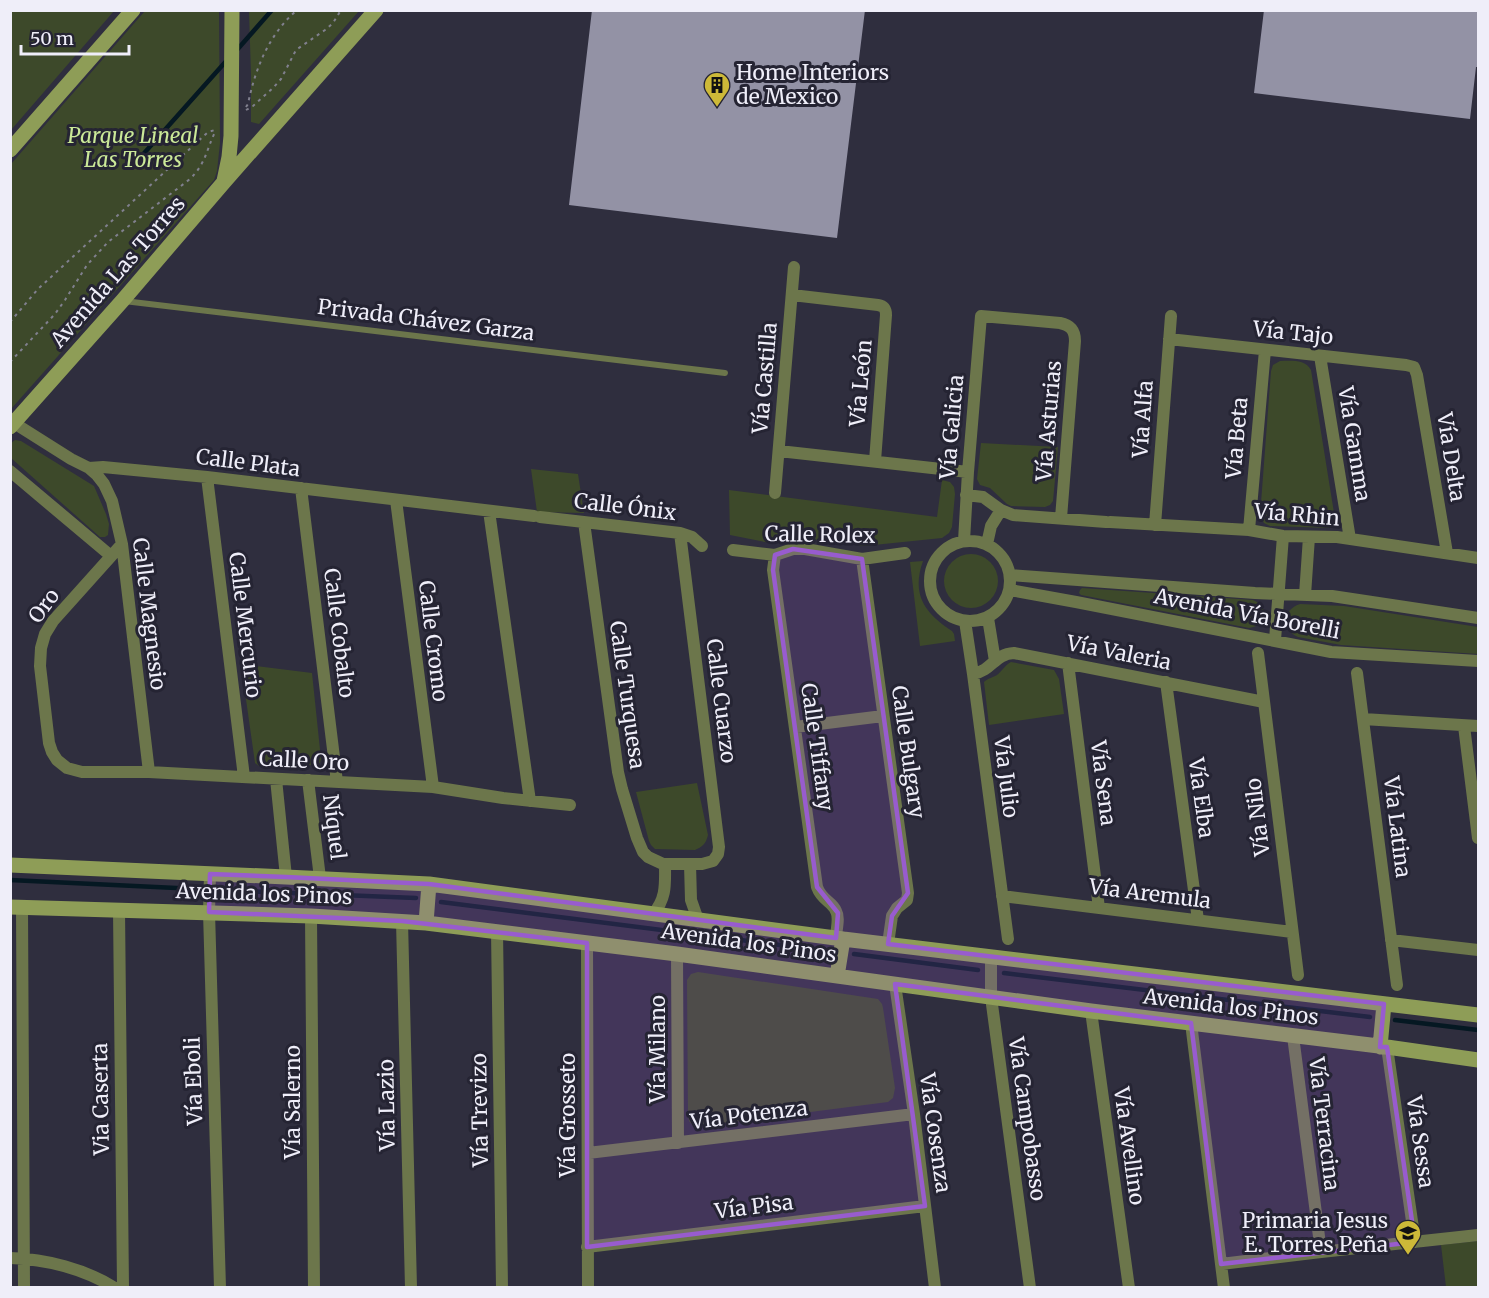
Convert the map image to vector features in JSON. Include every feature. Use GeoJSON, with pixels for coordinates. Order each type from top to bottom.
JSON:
{"type":"FeatureCollection","features":[{"type":"Feature","properties":{"kind":"street"},"geometry":{"type":"LineString","coordinates":[[10,150],[133,10]]}},
{"type":"Feature","properties":{"kind":"street"},"geometry":{"type":"LineString","coordinates":[[224,182],[229,157],[224,133],[232,10]]}},
{"type":"Feature","properties":{"kind":"street","name":"Avenida Las Torres"},"geometry":{"type":"LineString","coordinates":[[12,425],[376,10]]}},
{"type":"Feature","properties":{"kind":"street"},"geometry":{"type":"LineString","coordinates":[[224,133],[252,151]]}},
{"type":"Feature","properties":{"kind":"street","name":"Vía Castilla"},"geometry":{"type":"LineString","coordinates":[[775,493],[795,267]]}},
{"type":"Feature","properties":{"kind":"street","name":"Vía León"},"geometry":{"type":"LineString","coordinates":[[792,295],[884,307],[886,315],[875,462]]}},
{"type":"Feature","properties":{"kind":"street","name":"Vía Galicia"},"geometry":{"type":"LineString","coordinates":[[964,541],[981,316],[1071,327]]}},
{"type":"Feature","properties":{"kind":"street","name":"Vía Alfa"},"geometry":{"type":"LineString","coordinates":[[1155,525],[1171,316]]}},
{"type":"Feature","properties":{"kind":"street","name":"Vía Asturias"},"geometry":{"type":"LineString","coordinates":[[1061,518],[1075,340],[1071,327]]}},
{"type":"Feature","properties":{"kind":"street","name":"Vía Tajo"},"geometry":{"type":"LineString","coordinates":[[1169,339],[1414,367]]}},
{"type":"Feature","properties":{"kind":"street","name":"Vía Beta"},"geometry":{"type":"LineString","coordinates":[[1249,530],[1265,350]]}},
{"type":"Feature","properties":{"kind":"street","name":"Vía Gamma"},"geometry":{"type":"LineString","coordinates":[[1320,356],[1350,539]]}},
{"type":"Feature","properties":{"kind":"street","name":"Vía Delta"},"geometry":{"type":"LineString","coordinates":[[1414,367],[1418,375],[1447,553]]}},
{"type":"Feature","properties":{"kind":"street","name":"Calle Plata"},"geometry":{"type":"LineString","coordinates":[[12,425],[89,468],[103,467],[207,477],[537,516]]}},
{"type":"Feature","properties":{"kind":"street"},"geometry":{"type":"LineString","coordinates":[[779,451],[968,472]]}},
{"type":"Feature","properties":{"kind":"street","name":"Calle Magnesio"},"geometry":{"type":"LineString","coordinates":[[89,468],[104,484],[112,501],[122,544],[149,772]]}},
{"type":"Feature","properties":{"kind":"street"},"geometry":{"type":"LineString","coordinates":[[10,471],[111,556]]}},
{"type":"Feature","properties":{"kind":"street","name":"Calle Mercurio"},"geometry":{"type":"LineString","coordinates":[[207,477],[244,777]]}},
{"type":"Feature","properties":{"kind":"street","name":"Calle Cobalto"},"geometry":{"type":"LineString","coordinates":[[301,488],[337,782]]}},
{"type":"Feature","properties":{"kind":"street","name":"Vía Rhin"},"geometry":{"type":"LineString","coordinates":[[966,495],[983,497],[1001,510],[1013,515],[1249,530],[1283,536],[1337,537],[1479,558]]}},
{"type":"Feature","properties":{"kind":"street","name":"Calle Cromo"},"geometry":{"type":"LineString","coordinates":[[396,500],[433,787]]}},
{"type":"Feature","properties":{"kind":"street"},"geometry":{"type":"LineString","coordinates":[[987,544],[991,526],[1001,510]]}},
{"type":"Feature","properties":{"kind":"street"},"geometry":{"type":"LineString","coordinates":[[489,511],[530,801]]}},
{"type":"Feature","properties":{"kind":"street","name":"Calle Ónix"},"geometry":{"type":"LineString","coordinates":[[537,516],[680,533],[692,537],[702,546]]}},
{"type":"Feature","properties":{"kind":"street","name":"Calle Turquesa"},"geometry":{"type":"LineString","coordinates":[[584,522],[620,781],[644,852],[648,857],[662,863]]}},
{"type":"Feature","properties":{"kind":"street","name":"Calle Cuarzo"},"geometry":{"type":"LineString","coordinates":[[680,533],[719,847],[718,854],[713,861],[696,864]]}},
{"type":"Feature","properties":{"kind":"street"},"geometry":{"type":"LineString","coordinates":[[1275,640],[1283,536]]}},
{"type":"Feature","properties":{"kind":"street"},"geometry":{"type":"LineString","coordinates":[[1305,595],[1309,537]]}},
{"type":"Feature","properties":{"kind":"street"},"geometry":{"type":"LineString","coordinates":[[964,541],[987,544],[1006,562],[1010,575],[1010,590],[1005,602],[988,618],[964,621],[952,617],[934,600],[930,588],[930,575],[934,562],[952,545],[964,541]]}},
{"type":"Feature","properties":{"kind":"street","name":"Oro"},"geometry":{"type":"LineString","coordinates":[[49,743],[40,666],[45,634],[53,621],[122,544]]}},
{"type":"Feature","properties":{"kind":"street","name":"Calle Rolex"},"geometry":{"type":"LineString","coordinates":[[733,550],[775,555],[793,549],[805,549],[862,559],[905,553]]}},
{"type":"Feature","properties":{"kind":"street","name":"Calle Tiffany"},"geometry":{"type":"LineString","coordinates":[[775,555],[773,570],[817,887],[821,897],[829,902],[836,911],[839,938]]}},
{"type":"Feature","properties":{"kind":"street","name":"Calle Bulgary"},"geometry":{"type":"LineString","coordinates":[[862,559],[908,893],[907,900],[897,908],[892,916],[888,944]]}},
{"type":"Feature","properties":{"kind":"street","name":"Avenida Vía Borelli"},"geometry":{"type":"LineString","coordinates":[[1010,575],[1279,595],[1332,596],[1479,618]]}},
{"type":"Feature","properties":{"kind":"street"},"geometry":{"type":"LineString","coordinates":[[1049,597],[1052,578]]}},
{"type":"Feature","properties":{"kind":"street","name":"Avenida Vía Borelli"},"geometry":{"type":"LineString","coordinates":[[1010,590],[1331,652],[1479,661]]}},
{"type":"Feature","properties":{"kind":"street"},"geometry":{"type":"LineString","coordinates":[[988,618],[995,661]]}},
{"type":"Feature","properties":{"kind":"street","name":"Vía Julio"},"geometry":{"type":"LineString","coordinates":[[964,621],[1008,939]]}},
{"type":"Feature","properties":{"kind":"street","name":"Vía Valeria"},"geometry":{"type":"LineString","coordinates":[[973,674],[986,670],[1004,655],[1014,653],[1264,702]]}},
{"type":"Feature","properties":{"kind":"street","name":"Vía Nilo"},"geometry":{"type":"LineString","coordinates":[[1258,653],[1298,975]]}},
{"type":"Feature","properties":{"kind":"street","name":"Vía Sena"},"geometry":{"type":"LineString","coordinates":[[1068,663],[1099,908]]}},
{"type":"Feature","properties":{"kind":"street","name":"Vía Latina"},"geometry":{"type":"LineString","coordinates":[[1358,673],[1397,985]]}},
{"type":"Feature","properties":{"kind":"street","name":"Vía Elba"},"geometry":{"type":"LineString","coordinates":[[1166,682],[1198,920]]}},
{"type":"Feature","properties":{"kind":"street"},"geometry":{"type":"LineString","coordinates":[[795,727],[883,716]]}},
{"type":"Feature","properties":{"kind":"street"},"geometry":{"type":"LineString","coordinates":[[1363,719],[1479,726]]}},
{"type":"Feature","properties":{"kind":"street"},"geometry":{"type":"LineString","coordinates":[[1464,726],[1479,838]]}},
{"type":"Feature","properties":{"kind":"street","name":"Calle Oro"},"geometry":{"type":"LineString","coordinates":[[49,743],[57,760],[67,768],[82,772],[149,772],[433,787],[570,805]]}},
{"type":"Feature","properties":{"kind":"street"},"geometry":{"type":"LineString","coordinates":[[276,779],[286,877]]}},
{"type":"Feature","properties":{"kind":"street","name":"Níquel"},"geometry":{"type":"LineString","coordinates":[[308,780],[320,878]]}},
{"type":"Feature","properties":{"kind":"street"},"geometry":{"type":"LineString","coordinates":[[653,914],[662,901],[662,863],[696,864],[691,900],[698,920]]}},
{"type":"Feature","properties":{"kind":"street","name":"Avenida los Pinos"},"geometry":{"type":"LineString","coordinates":[[10,865],[429,884],[839,938],[1479,1015]]}},
{"type":"Feature","properties":{"kind":"street","name":"Vía Eboli"},"geometry":{"type":"LineString","coordinates":[[210,874],[209,912],[220,1287]]}},
{"type":"Feature","properties":{"kind":"street"},"geometry":{"type":"LineString","coordinates":[[426,923],[429,884]]}},
{"type":"Feature","properties":{"kind":"street","name":"Vía Aremula"},"geometry":{"type":"LineString","coordinates":[[1002,896],[1292,932]]}},
{"type":"Feature","properties":{"kind":"street"},"geometry":{"type":"LineString","coordinates":[[16,907],[24,1287]]}},
{"type":"Feature","properties":{"kind":"street","name":"Avenida los Pinos"},"geometry":{"type":"LineString","coordinates":[[16,907],[209,912],[426,923],[1479,1060]]}},
{"type":"Feature","properties":{"kind":"street","name":"Via Caserta"},"geometry":{"type":"LineString","coordinates":[[119,910],[123,1287]]}},
{"type":"Feature","properties":{"kind":"street","name":"Vía Salerno"},"geometry":{"type":"LineString","coordinates":[[311,916],[314,1287]]}},
{"type":"Feature","properties":{"kind":"street","name":"Vía Lazio"},"geometry":{"type":"LineString","coordinates":[[402,921],[411,1287]]}},
{"type":"Feature","properties":{"kind":"street","name":"Vía Trevizo"},"geometry":{"type":"LineString","coordinates":[[497,931],[502,1287]]}},
{"type":"Feature","properties":{"kind":"street"},"geometry":{"type":"LineString","coordinates":[[837,976],[839,938]]}},
{"type":"Feature","properties":{"kind":"street"},"geometry":{"type":"LineString","coordinates":[[1391,940],[1479,950]]}},
{"type":"Feature","properties":{"kind":"street","name":"Vía Grosseto"},"geometry":{"type":"LineString","coordinates":[[587,943],[588,1287]]}},
{"type":"Feature","properties":{"kind":"street","name":"Vía Milano"},"geometry":{"type":"LineString","coordinates":[[677,954],[678,1143]]}},
{"type":"Feature","properties":{"kind":"street","name":"Vía Campobasso"},"geometry":{"type":"LineString","coordinates":[[991,956],[991,997],[1030,1287]]}},
{"type":"Feature","properties":{"kind":"street","name":"Vía Cosenza"},"geometry":{"type":"LineString","coordinates":[[895,984],[914,1114],[935,1287]]}},
{"type":"Feature","properties":{"kind":"street"},"geometry":{"type":"LineString","coordinates":[[1383,1047],[1384,1004]]}},
{"type":"Feature","properties":{"kind":"street","name":"Vía Avellino"},"geometry":{"type":"LineString","coordinates":[[1091,1011],[1129,1287]]}},
{"type":"Feature","properties":{"kind":"street"},"geometry":{"type":"LineString","coordinates":[[1191,1023],[1224,1287]]}},
{"type":"Feature","properties":{"kind":"street","name":"Vía Terracina"},"geometry":{"type":"LineString","coordinates":[[1293,1036],[1320,1252]]}},
{"type":"Feature","properties":{"kind":"street","name":"Vía Sessa"},"geometry":{"type":"LineString","coordinates":[[1383,1047],[1415,1242]]}},
{"type":"Feature","properties":{"kind":"street","name":"Vía Potenza"},"geometry":{"type":"LineString","coordinates":[[588,1154],[914,1114]]}},
{"type":"Feature","properties":{"kind":"street","name":"Vía Pisa"},"geometry":{"type":"LineString","coordinates":[[588,1247],[925,1206]]}},
{"type":"Feature","properties":{"kind":"street"},"geometry":{"type":"LineString","coordinates":[[1221,1264],[1479,1235]]}},
{"type":"Feature","properties":{"kind":"street"},"geometry":{"type":"LineString","coordinates":[[10,1258],[24,1258],[75,1270],[115,1287]]}},
{"type":"Feature","properties":{"kind":"lane","name":"Privada Chávez Garza"},"geometry":{"type":"LineString","coordinates":[[123,300],[725,373]]}},
{"type":"Feature","properties":{"kind":"path"},"geometry":{"type":"LineString","coordinates":[[297,10],[286,20],[267,49],[256,73],[248,104],[241,112],[253,106],[273,88],[281,79],[296,50],[325,30],[341,10]]}},
{"type":"Feature","properties":{"kind":"path"},"geometry":{"type":"LineString","coordinates":[[10,322],[38,289],[208,132],[212,130],[224,133],[190,179],[98,251],[55,314],[10,362]]}},
{"type":"Feature","properties":{"kind":"highlighted area"},"geometry":{"type":"Polygon","coordinates":[[[793,549],[862,559],[908,893],[892,916],[888,944],[1384,1004],[1380,1047],[1387,1047],[1415,1242],[1221,1264],[1191,1023],[895,984],[925,1206],[587,1247],[587,943],[402,921],[209,912],[210,874],[286,877],[429,884],[836,938],[838,913],[817,887],[773,570],[775,555],[793,549]]]}},
{"type":"Feature","properties":{"kind":"green space"},"geometry":{"type":"Polygon","coordinates":[[[10,11],[114,11],[11,130],[10,11]]]}},
{"type":"Feature","properties":{"kind":"green space","name":"Parque Lineal Las Torres"},"geometry":{"type":"Polygon","coordinates":[[[145,11],[219,11],[220,143],[214,180],[11,409],[11,164],[145,11]]]}},
{"type":"Feature","properties":{"kind":"green space","name":"Parque Lineal Las Torres"},"geometry":{"type":"Polygon","coordinates":[[[249,11],[359,11],[259,124],[251,122],[249,11]]]}},
{"type":"Feature","properties":{"kind":"green space"},"geometry":{"type":"Polygon","coordinates":[[[1280,361],[1301,362],[1311,370],[1335,519],[1335,524],[1330,528],[1270,526],[1264,523],[1260,516],[1271,371],[1273,365],[1280,361]]]}},
{"type":"Feature","properties":{"kind":"green space"},"geometry":{"type":"Polygon","coordinates":[[[15,440],[21,441],[94,486],[109,524],[108,535],[100,537],[11,458],[11,443],[15,440]]]}},
{"type":"Feature","properties":{"kind":"green space"},"geometry":{"type":"Polygon","coordinates":[[[981,443],[1058,447],[1053,501],[1050,505],[1045,507],[1011,506],[990,488],[980,485],[977,479],[981,443]]]}},
{"type":"Feature","properties":{"kind":"green space"},"geometry":{"type":"Polygon","coordinates":[[[531,469],[578,474],[584,513],[537,512],[531,469]]]}},
{"type":"Feature","properties":{"kind":"green space"},"geometry":{"type":"Polygon","coordinates":[[[942,480],[950,482],[955,494],[952,527],[949,533],[942,538],[864,546],[788,536],[770,543],[730,535],[729,490],[937,517],[942,480]]]}},
{"type":"Feature","properties":{"kind":"green space"},"geometry":{"type":"Polygon","coordinates":[[[971,554],[981,556],[990,562],[996,571],[998,581],[996,591],[990,600],[981,606],[971,608],[961,606],[952,600],[946,591],[944,581],[946,571],[952,562],[961,556],[971,554]]]}},
{"type":"Feature","properties":{"kind":"green space"},"geometry":{"type":"Polygon","coordinates":[[[923,561],[919,584],[923,602],[934,617],[952,631],[955,641],[920,646],[910,562],[923,561]]]}},
{"type":"Feature","properties":{"kind":"green space"},"geometry":{"type":"Polygon","coordinates":[[[1082,588],[1253,600],[1262,607],[1264,616],[1260,624],[1249,628],[1081,595],[1079,593],[1082,588]]]}},
{"type":"Feature","properties":{"kind":"green space"},"geometry":{"type":"Polygon","coordinates":[[[1300,604],[1344,606],[1478,627],[1478,654],[1341,645],[1298,637],[1288,629],[1286,620],[1290,611],[1300,604]]]}},
{"type":"Feature","properties":{"kind":"green space"},"geometry":{"type":"Polygon","coordinates":[[[1011,662],[1054,670],[1059,679],[1064,714],[989,725],[984,682],[997,675],[1011,662]]]}},
{"type":"Feature","properties":{"kind":"green space"},"geometry":{"type":"Polygon","coordinates":[[[241,664],[312,673],[320,763],[259,766],[255,763],[241,664]]]}},
{"type":"Feature","properties":{"kind":"green space"},"geometry":{"type":"Polygon","coordinates":[[[697,783],[708,835],[705,843],[695,850],[655,849],[649,841],[636,792],[697,783]]]}},
{"type":"Feature","properties":{"kind":"green space"},"geometry":{"type":"Polygon","coordinates":[[[698,972],[878,999],[883,1008],[895,1088],[893,1098],[888,1102],[694,1127],[688,1116],[687,980],[691,974],[698,972]]]}},
{"type":"Feature","properties":{"kind":"green space"},"geometry":{"type":"Polygon","coordinates":[[[1478,1241],[1478,1287],[1446,1287],[1441,1245],[1478,1241]]]}},
{"type":"Feature","properties":{"kind":"building","name":"Home Interiors de Mexico"},"geometry":{"type":"Polygon","coordinates":[[[592,10],[865,10],[837,238],[569,205],[592,10]]]}},
{"type":"Feature","properties":{"kind":"building"},"geometry":{"type":"Polygon","coordinates":[[[1264,10],[1479,10],[1479,67],[1476,67],[1470,119],[1254,93],[1264,10]]]}},
{"type":"Feature","properties":{"kind":"waterway"},"geometry":{"type":"LineString","coordinates":[[236,51],[272,10]]}},
{"type":"Feature","properties":{"kind":"waterway"},"geometry":{"type":"LineString","coordinates":[[138,160],[228,59]]}},
{"type":"Feature","properties":{"kind":"waterway"},"geometry":{"type":"LineString","coordinates":[[10,880],[197,889]]}},
{"type":"Feature","properties":{"kind":"waterway"},"geometry":{"type":"LineString","coordinates":[[220,890],[416,898]]}},
{"type":"Feature","properties":{"kind":"waterway"},"geometry":{"type":"LineString","coordinates":[[441,902],[828,951]]}},
{"type":"Feature","properties":{"kind":"waterway"},"geometry":{"type":"LineString","coordinates":[[854,954],[978,970]]}},
{"type":"Feature","properties":{"kind":"waterway"},"geometry":{"type":"LineString","coordinates":[[1004,973],[1370,1017]]}},
{"type":"Feature","properties":{"kind":"waterway"},"geometry":{"type":"LineString","coordinates":[[1395,1020],[1478,1030]]}},
{"type":"Feature","properties":{"kind":"place","name":"Home Interiors de Mexico"},"geometry":{"type":"Point","coordinates":[717,108]}},
{"type":"Feature","properties":{"kind":"place","name":"Primaria Jesus E. Torres Peña"},"geometry":{"type":"Point","coordinates":[1408,1256]}}]}
